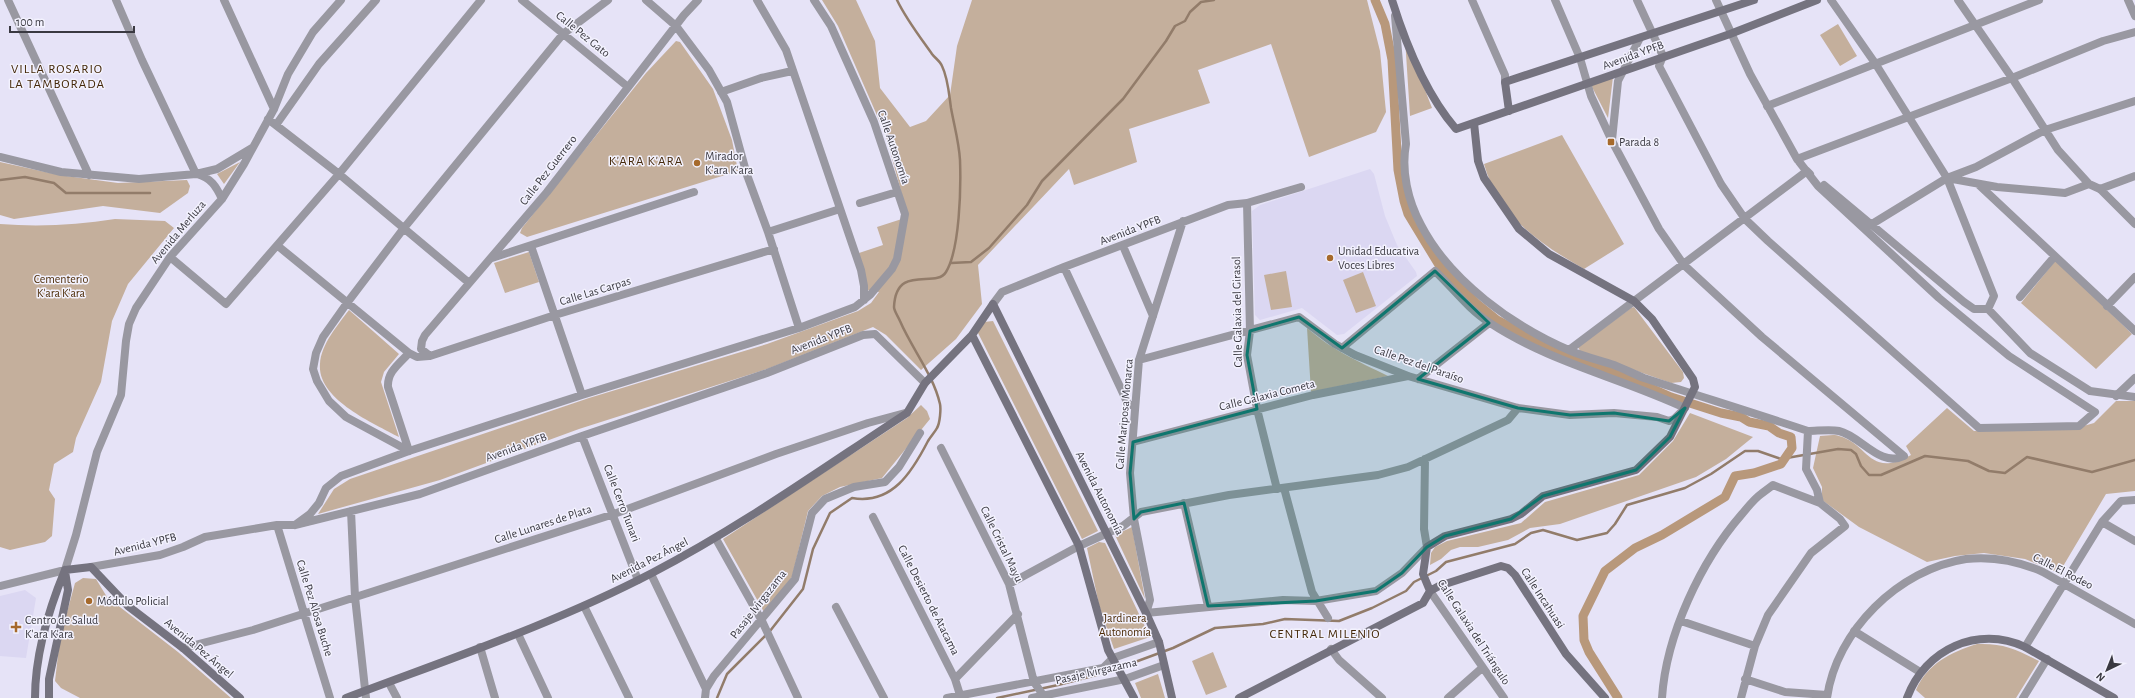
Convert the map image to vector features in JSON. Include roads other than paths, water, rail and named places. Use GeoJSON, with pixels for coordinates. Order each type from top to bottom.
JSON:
{"type":"FeatureCollection","features":[{"type":"Feature","properties":{"kind":"street"},"geometry":{"type":"LineString","coordinates":[[8,0],[89,174]]}},
{"type":"Feature","properties":{"kind":"street"},"geometry":{"type":"LineString","coordinates":[[116,0],[142,60],[196,174]]}},
{"type":"Feature","properties":{"kind":"street"},"geometry":{"type":"LineString","coordinates":[[224,0],[274,109]]}},
{"type":"Feature","properties":{"kind":"street"},"geometry":{"type":"LineString","coordinates":[[276,125],[319,64],[376,0]]}},
{"type":"Feature","properties":{"kind":"street"},"geometry":{"type":"LineString","coordinates":[[170,257],[226,304],[339,174],[481,0]]}},
{"type":"Feature","properties":{"kind":"street","name":"Calle Pez Gato"},"geometry":{"type":"LineString","coordinates":[[522,0],[628,87]]}},
{"type":"Feature","properties":{"kind":"street"},"geometry":{"type":"LineString","coordinates":[[410,451],[346,417],[329,401],[317,381],[313,369],[316,353],[323,337],[404,228],[563,34],[608,0]]}},
{"type":"Feature","properties":{"kind":"street"},"geometry":{"type":"LineString","coordinates":[[646,0],[676,26],[709,70],[727,102],[747,175],[774,249],[799,328]]}},
{"type":"Feature","properties":{"kind":"street","name":"Calle Pez Guerrero"},"geometry":{"type":"LineString","coordinates":[[427,355],[421,349],[422,341],[468,282],[491,258],[547,192],[628,87],[698,0]]}},
{"type":"Feature","properties":{"kind":"street"},"geometry":{"type":"LineString","coordinates":[[757,0],[786,50],[861,270],[864,286],[864,300]]}},
{"type":"Feature","properties":{"kind":"street","name":"Calle Autonomía"},"geometry":{"type":"LineString","coordinates":[[814,0],[831,26],[874,122],[905,214],[897,259],[892,269],[864,300]]}},
{"type":"Feature","properties":{"kind":"street"},"geometry":{"type":"LineString","coordinates":[[1392,0],[1395,8],[1406,144],[1404,159],[1408,194],[1413,210],[1427,236],[1440,254],[1481,297],[1512,319],[1569,350],[1689,401]]}},
{"type":"Feature","properties":{"kind":"street"},"geometry":{"type":"LineString","coordinates":[[1472,0],[1505,76],[1509,110]]}},
{"type":"Feature","properties":{"kind":"street"},"geometry":{"type":"LineString","coordinates":[[1342,348],[1435,271],[1457,295],[1489,323],[1553,356],[1689,401],[1808,431],[1838,431],[1853,437],[1873,452],[1886,458],[1898,459],[1904,456],[1762,338],[1684,265],[1659,229],[1612,141],[1591,96],[1580,58],[1555,0]]}},
{"type":"Feature","properties":{"kind":"street"},"geometry":{"type":"LineString","coordinates":[[1637,0],[1663,56],[1659,66],[1664,77],[1721,184],[1745,220],[1979,428],[2079,426],[2095,412],[2009,356],[1939,298],[1818,186],[1797,159],[1767,106],[1730,34],[1716,0]]}},
{"type":"Feature","properties":{"kind":"street","name":"Avenida YPFB"},"geometry":{"type":"LineString","coordinates":[[1505,82],[1652,33],[1722,12],[1754,0]]}},
{"type":"Feature","properties":{"kind":"street","name":"Avenida YPFB"},"geometry":{"type":"LineString","coordinates":[[1395,8],[1428,88],[1441,112],[1456,129],[1730,34],[1817,0]]}},
{"type":"Feature","properties":{"kind":"street"},"geometry":{"type":"LineString","coordinates":[[1831,0],[1909,116],[1947,178],[1994,296],[1988,309]]}},
{"type":"Feature","properties":{"kind":"street"},"geometry":{"type":"LineString","coordinates":[[1958,0],[2012,78],[2058,150],[2090,184],[2100,188],[2135,224]]}},
{"type":"Feature","properties":{"kind":"street"},"geometry":{"type":"LineString","coordinates":[[1767,106],[2039,0]]}},
{"type":"Feature","properties":{"kind":"street"},"geometry":{"type":"LineString","coordinates":[[2128,0],[2135,16]]}},
{"type":"Feature","properties":{"kind":"street","name":"Avenida Merluza"},"geometry":{"type":"LineString","coordinates":[[36,698],[35,675],[40,646],[57,589],[65,570],[76,535],[97,452],[121,395],[129,324],[136,308],[170,257],[222,199],[253,148],[274,109],[288,74],[309,38],[336,2]]}},
{"type":"Feature","properties":{"kind":"street"},"geometry":{"type":"LineString","coordinates":[[1797,159],[2012,78],[2103,41],[2135,32]]}},
{"type":"Feature","properties":{"kind":"street"},"geometry":{"type":"LineString","coordinates":[[1612,141],[1615,98],[1618,81],[1640,38]]}},
{"type":"Feature","properties":{"kind":"street"},"geometry":{"type":"LineString","coordinates":[[721,92],[761,78],[792,71]]}},
{"type":"Feature","properties":{"kind":"street"},"geometry":{"type":"LineString","coordinates":[[1872,224],[1947,178],[1976,168],[2045,130],[2135,100]]}},
{"type":"Feature","properties":{"kind":"street"},"geometry":{"type":"LineString","coordinates":[[268,119],[339,174],[468,282]]}},
{"type":"Feature","properties":{"kind":"street"},"geometry":{"type":"LineString","coordinates":[[1146,613],[1283,600],[1316,601],[1376,591],[1402,573],[1427,547],[1445,536],[1521,514],[1543,496],[1636,470],[1670,437],[1695,387],[1693,378],[1652,319],[1634,301],[1549,254],[1519,229],[1484,178],[1478,161],[1474,123]]}},
{"type":"Feature","properties":{"kind":"street"},"geometry":{"type":"LineString","coordinates":[[0,157],[61,172],[139,179],[196,174],[217,169],[253,148]]}},
{"type":"Feature","properties":{"kind":"street"},"geometry":{"type":"LineString","coordinates":[[1569,350],[1745,220],[1807,171]]}},
{"type":"Feature","properties":{"kind":"street"},"geometry":{"type":"LineString","coordinates":[[1807,171],[1964,302],[1974,309],[1988,309],[2030,353],[2090,391],[2116,396],[2135,397]]}},
{"type":"Feature","properties":{"kind":"street"},"geometry":{"type":"LineString","coordinates":[[196,174],[208,177],[217,188],[222,199]]}},
{"type":"Feature","properties":{"kind":"street"},"geometry":{"type":"LineString","coordinates":[[2100,188],[2135,176]]}},
{"type":"Feature","properties":{"kind":"street"},"geometry":{"type":"LineString","coordinates":[[1947,178],[2020,190],[2066,193],[2090,184]]}},
{"type":"Feature","properties":{"kind":"street"},"geometry":{"type":"LineString","coordinates":[[1978,183],[2135,331]]}},
{"type":"Feature","properties":{"kind":"street","name":"Avenida YPFB"},"geometry":{"type":"LineString","coordinates":[[0,586],[65,570],[160,555],[205,537],[277,525],[295,525],[420,494],[582,436],[767,373],[869,335],[875,334],[881,339],[925,383],[972,335],[1002,292],[1183,221],[1228,205],[1247,203],[1301,187]]}},
{"type":"Feature","properties":{"kind":"street"},"geometry":{"type":"LineString","coordinates":[[491,258],[694,192]]}},
{"type":"Feature","properties":{"kind":"street"},"geometry":{"type":"LineString","coordinates":[[860,203],[897,192]]}},
{"type":"Feature","properties":{"kind":"street","name":"Calle Galaxia del Girasol"},"geometry":{"type":"LineString","coordinates":[[1247,203],[1250,331],[1247,355],[1257,409],[1316,601],[1328,618]]}},
{"type":"Feature","properties":{"kind":"street"},"geometry":{"type":"LineString","coordinates":[[768,232],[840,209]]}},
{"type":"Feature","properties":{"kind":"street","name":"Calle Mariposa Monarca"},"geometry":{"type":"LineString","coordinates":[[1146,613],[1150,600],[1134,519],[1130,473],[1134,406],[1139,360],[1183,221]]}},
{"type":"Feature","properties":{"kind":"street"},"geometry":{"type":"LineString","coordinates":[[278,246],[409,353],[416,357],[427,355]]}},
{"type":"Feature","properties":{"kind":"street"},"geometry":{"type":"LineString","coordinates":[[531,246],[582,395]]}},
{"type":"Feature","properties":{"kind":"street"},"geometry":{"type":"LineString","coordinates":[[1122,246],[1153,316]]}},
{"type":"Feature","properties":{"kind":"street","name":"Calle Las Carpas"},"geometry":{"type":"LineString","coordinates":[[427,355],[774,249]]}},
{"type":"Feature","properties":{"kind":"street"},"geometry":{"type":"LineString","coordinates":[[2020,297],[2055,256]]}},
{"type":"Feature","properties":{"kind":"street"},"geometry":{"type":"LineString","coordinates":[[1064,267],[1128,404],[1134,406]]}},
{"type":"Feature","properties":{"kind":"street"},"geometry":{"type":"LineString","coordinates":[[2107,306],[2135,276]]}},
{"type":"Feature","properties":{"kind":"street","name":"Avenida YPFB"},"geometry":{"type":"LineString","coordinates":[[295,525],[310,514],[319,503],[326,488],[342,476],[410,451],[582,395],[799,328],[855,307],[864,300]]}},
{"type":"Feature","properties":{"kind":"street","name":"Avenida Autonomía"},"geometry":{"type":"LineString","coordinates":[[993,304],[1146,613],[1158,642],[1172,698]]}},
{"type":"Feature","properties":{"kind":"street","name":"Calle Pez del Paraíso"},"geometry":{"type":"LineString","coordinates":[[1139,360],[1299,317],[1342,348],[1408,376],[1518,408],[1570,415],[1614,413],[1657,417],[1669,421],[1678,416],[1689,401]]}},
{"type":"Feature","properties":{"kind":"street"},"geometry":{"type":"LineString","coordinates":[[1418,379],[1489,323]]}},
{"type":"Feature","properties":{"kind":"street"},"geometry":{"type":"LineString","coordinates":[[972,335],[1079,546],[1108,650],[1134,698]]}},
{"type":"Feature","properties":{"kind":"street"},"geometry":{"type":"LineString","coordinates":[[409,353],[392,371],[388,379],[388,387],[410,451]]}},
{"type":"Feature","properties":{"kind":"street","name":"Calle Galaxia Cometa"},"geometry":{"type":"LineString","coordinates":[[1133,442],[1257,409],[1408,376]]}},
{"type":"Feature","properties":{"kind":"street"},"geometry":{"type":"LineString","coordinates":[[2116,396],[2135,378]]}},
{"type":"Feature","properties":{"kind":"street","name":"Avenida Pez Ángel"},"geometry":{"type":"LineString","coordinates":[[346,698],[366,694],[389,683],[480,647],[518,634],[584,606],[651,574],[716,539],[907,413],[925,383]]}},
{"type":"Feature","properties":{"kind":"street"},"geometry":{"type":"LineString","coordinates":[[1009,584],[1079,546],[1134,519],[1141,512],[1184,503],[1378,475],[1408,468],[1508,420],[1518,408]]}},
{"type":"Feature","properties":{"kind":"street","name":"Calle Lunares de Plata"},"geometry":{"type":"LineString","coordinates":[[184,648],[254,630],[614,514],[776,454],[868,423],[907,413]]}},
{"type":"Feature","properties":{"kind":"street"},"geometry":{"type":"LineString","coordinates":[[1808,431],[1806,469],[1817,490],[1820,504]]}},
{"type":"Feature","properties":{"kind":"street","name":"Pasaje Ivirgazama"},"geometry":{"type":"LineString","coordinates":[[705,698],[706,689],[714,676],[765,628],[795,579],[812,513],[825,499],[854,487],[885,482],[899,467],[920,433]]}},
{"type":"Feature","properties":{"kind":"street","name":"Calle Cerro Tunari"},"geometry":{"type":"LineString","coordinates":[[582,436],[614,514],[638,580]]}},
{"type":"Feature","properties":{"kind":"street","name":"Calle Cristal Mayu"},"geometry":{"type":"LineString","coordinates":[[941,448],[1009,584],[1018,614],[1034,682],[1044,697]]}},
{"type":"Feature","properties":{"kind":"street","name":"Calle Galaxia del Triángulo"},"geometry":{"type":"LineString","coordinates":[[1425,459],[1424,529],[1427,547],[1423,574],[1430,591],[1504,698]]}},
{"type":"Feature","properties":{"kind":"street"},"geometry":{"type":"LineString","coordinates":[[1662,698],[1670,653],[1693,591],[1707,562],[1737,520],[1760,494],[1773,485],[1820,504],[1840,519],[1845,526],[1811,553],[1768,615],[1755,646],[1741,698]]}},
{"type":"Feature","properties":{"kind":"street"},"geometry":{"type":"LineString","coordinates":[[2025,647],[2102,522],[2121,501],[2135,500]]}},
{"type":"Feature","properties":{"kind":"street"},"geometry":{"type":"LineString","coordinates":[[1184,503],[1208,606]]}},
{"type":"Feature","properties":{"kind":"street"},"geometry":{"type":"LineString","coordinates":[[351,511],[355,597],[366,694]]}},
{"type":"Feature","properties":{"kind":"street","name":"Calle Desierto de Atacama"},"geometry":{"type":"LineString","coordinates":[[873,517],[955,679],[960,695]]}},
{"type":"Feature","properties":{"kind":"street"},"geometry":{"type":"LineString","coordinates":[[2102,522],[2135,541]]}},
{"type":"Feature","properties":{"kind":"street","name":"Calle Pez Alosa Buche"},"geometry":{"type":"LineString","coordinates":[[277,525],[330,698]]}},
{"type":"Feature","properties":{"kind":"street"},"geometry":{"type":"LineString","coordinates":[[716,539],[765,628],[798,698]]}},
{"type":"Feature","properties":{"kind":"street","name":"Calle El Rodeo"},"geometry":{"type":"LineString","coordinates":[[1827,696],[1839,661],[1854,630],[1880,603],[1911,580],[1931,570],[1953,562],[1986,558],[2008,560],[2028,565],[2065,584],[2135,624]]}},
{"type":"Feature","properties":{"kind":"street","name":"Calle Incahuasi"},"geometry":{"type":"LineString","coordinates":[[1239,698],[1423,602],[1430,591],[1439,586],[1501,566],[1508,568],[1524,587],[1566,654],[1604,698]]}},
{"type":"Feature","properties":{"kind":"street","name":"Avenida Pez Ángel"},"geometry":{"type":"LineString","coordinates":[[91,567],[128,606],[184,648],[240,698]]}},
{"type":"Feature","properties":{"kind":"street","name":"Avenida Merluza"},"geometry":{"type":"LineString","coordinates":[[49,698],[49,679],[68,590],[65,570]]}},
{"type":"Feature","properties":{"kind":"street"},"geometry":{"type":"LineString","coordinates":[[651,574],[706,689]]}},
{"type":"Feature","properties":{"kind":"street"},"geometry":{"type":"LineString","coordinates":[[584,606],[629,698]]}},
{"type":"Feature","properties":{"kind":"street"},"geometry":{"type":"LineString","coordinates":[[836,607],[884,698]]}},
{"type":"Feature","properties":{"kind":"street"},"geometry":{"type":"LineString","coordinates":[[955,679],[1018,614]]}},
{"type":"Feature","properties":{"kind":"street"},"geometry":{"type":"LineString","coordinates":[[1681,621],[1755,646]]}},
{"type":"Feature","properties":{"kind":"street"},"geometry":{"type":"LineString","coordinates":[[1854,630],[1920,672]]}},
{"type":"Feature","properties":{"kind":"street"},"geometry":{"type":"LineString","coordinates":[[518,634],[548,698]]}},
{"type":"Feature","properties":{"kind":"street"},"geometry":{"type":"LineString","coordinates":[[1907,698],[1920,672],[1943,653],[1968,641],[2000,639],[2011,641],[2025,647],[2047,659],[2100,694],[2114,698]]}},
{"type":"Feature","properties":{"kind":"street","name":"Pasaje Ivirgazama"},"geometry":{"type":"LineString","coordinates":[[947,698],[1103,668],[1113,658],[1158,642]]}},
{"type":"Feature","properties":{"kind":"street"},"geometry":{"type":"LineString","coordinates":[[480,647],[495,698]]}},
{"type":"Feature","properties":{"kind":"street"},"geometry":{"type":"LineString","coordinates":[[1331,649],[1339,660],[1382,698]]}},
{"type":"Feature","properties":{"kind":"street"},"geometry":{"type":"LineString","coordinates":[[2023,698],[2047,659]]}},
{"type":"Feature","properties":{"kind":"street","name":"Pasaje Ivirgazama"},"geometry":{"type":"LineString","coordinates":[[1032,698],[1044,697],[1125,679],[1164,665]]}},
{"type":"Feature","properties":{"kind":"street"},"geometry":{"type":"LineString","coordinates":[[1448,698],[1482,668]]}},
{"type":"Feature","properties":{"kind":"street"},"geometry":{"type":"LineString","coordinates":[[1745,680],[1785,692],[1827,696]]}},
{"type":"Feature","properties":{"kind":"street"},"geometry":{"type":"LineString","coordinates":[[389,683],[397,698]]}},
{"type":"Feature","properties":{"kind":"waterway"},"geometry":{"type":"LineString","coordinates":[[770,631],[803,589],[813,549],[830,513],[852,498],[866,499],[878,496],[899,484],[915,464],[939,423],[940,404],[937,393],[895,312],[894,307],[896,294],[902,285],[917,279],[941,277],[946,272],[951,262],[959,218],[960,160],[958,140],[946,76],[940,63],[913,28],[897,0]]}},
{"type":"Feature","properties":{"kind":"waterway"},"geometry":{"type":"LineString","coordinates":[[951,263],[971,262],[989,248],[1027,205],[1042,181],[1123,99],[1166,41],[1175,26],[1185,21],[1190,12],[1201,2],[1214,0]]}},
{"type":"Feature","properties":{"kind":"waterway"},"geometry":{"type":"LineString","coordinates":[[1375,0],[1385,24],[1392,60],[1398,170],[1404,201],[1408,214],[1439,265],[1476,303],[1497,320],[1578,362],[1624,376],[1671,397],[1721,413],[1741,417],[1749,422],[1769,426],[1779,433],[1791,437],[1792,448],[1781,464],[1754,473],[1735,476],[1725,497],[1662,535],[1635,548],[1605,571],[1583,616],[1584,640],[1589,652],[1618,698]]}},
{"type":"Feature","properties":{"kind":"waterway"},"geometry":{"type":"LineString","coordinates":[[0,180],[25,177],[54,183],[66,193],[150,193]]}},
{"type":"Feature","properties":{"kind":"waterway"},"geometry":{"type":"LineString","coordinates":[[997,698],[1058,685],[1108,672],[1173,648],[1215,628],[1263,624],[1285,619],[1339,621],[1372,608],[1406,591],[1414,582],[1436,571],[1446,562],[1515,544],[1531,533],[1543,530],[1577,540],[1607,533],[1615,524],[1627,505],[1685,488],[1711,474],[1745,451],[1758,451],[1781,459],[1838,449],[1851,450],[1856,454],[1861,466],[1869,475],[1881,475],[1925,456],[1968,461],[1989,471],[2005,473],[2027,457],[2092,472],[2135,460]]}},
{"type":"Feature","properties":{"kind":"waterway"},"geometry":{"type":"LineString","coordinates":[[717,698],[727,674],[766,635]]}},
{"type":"Feature","properties":{"kind":"place","name":"Parada 8"},"geometry":{"type":"Point","coordinates":[1611,142]}},
{"type":"Feature","properties":{"kind":"place","name":"Mirador K'ara K'ara"},"geometry":{"type":"Point","coordinates":[697,163]}},
{"type":"Feature","properties":{"kind":"place","name":"Unidad Educativa Voces Libres"},"geometry":{"type":"Point","coordinates":[1330,258]}},
{"type":"Feature","properties":{"kind":"place","name":"Módulo Policial"},"geometry":{"type":"Point","coordinates":[89,601]}},
{"type":"Feature","properties":{"kind":"place","name":"Centro de Salud K'ara K'ara"},"geometry":{"type":"Point","coordinates":[16,627]}},
{"type":"Feature","properties":{"kind":"district","name":"VILLA ROSARIO LA TAMBORADA"},"geometry":{"type":"Point","coordinates":[57,76]}},
{"type":"Feature","properties":{"kind":"district","name":"K'ARA K'ARA"},"geometry":{"type":"Point","coordinates":[646,161]}},
{"type":"Feature","properties":{"kind":"district","name":"CENTRAL MILENIO"},"geometry":{"type":"Point","coordinates":[1325,634]}},
{"type":"Feature","properties":{"kind":"park label","name":"Cementerio K'ara K'ara"},"geometry":{"type":"Point","coordinates":[61,286]}},
{"type":"Feature","properties":{"kind":"park label","name":"Jardinera Autonomía"},"geometry":{"type":"Point","coordinates":[1125,625]}}]}
